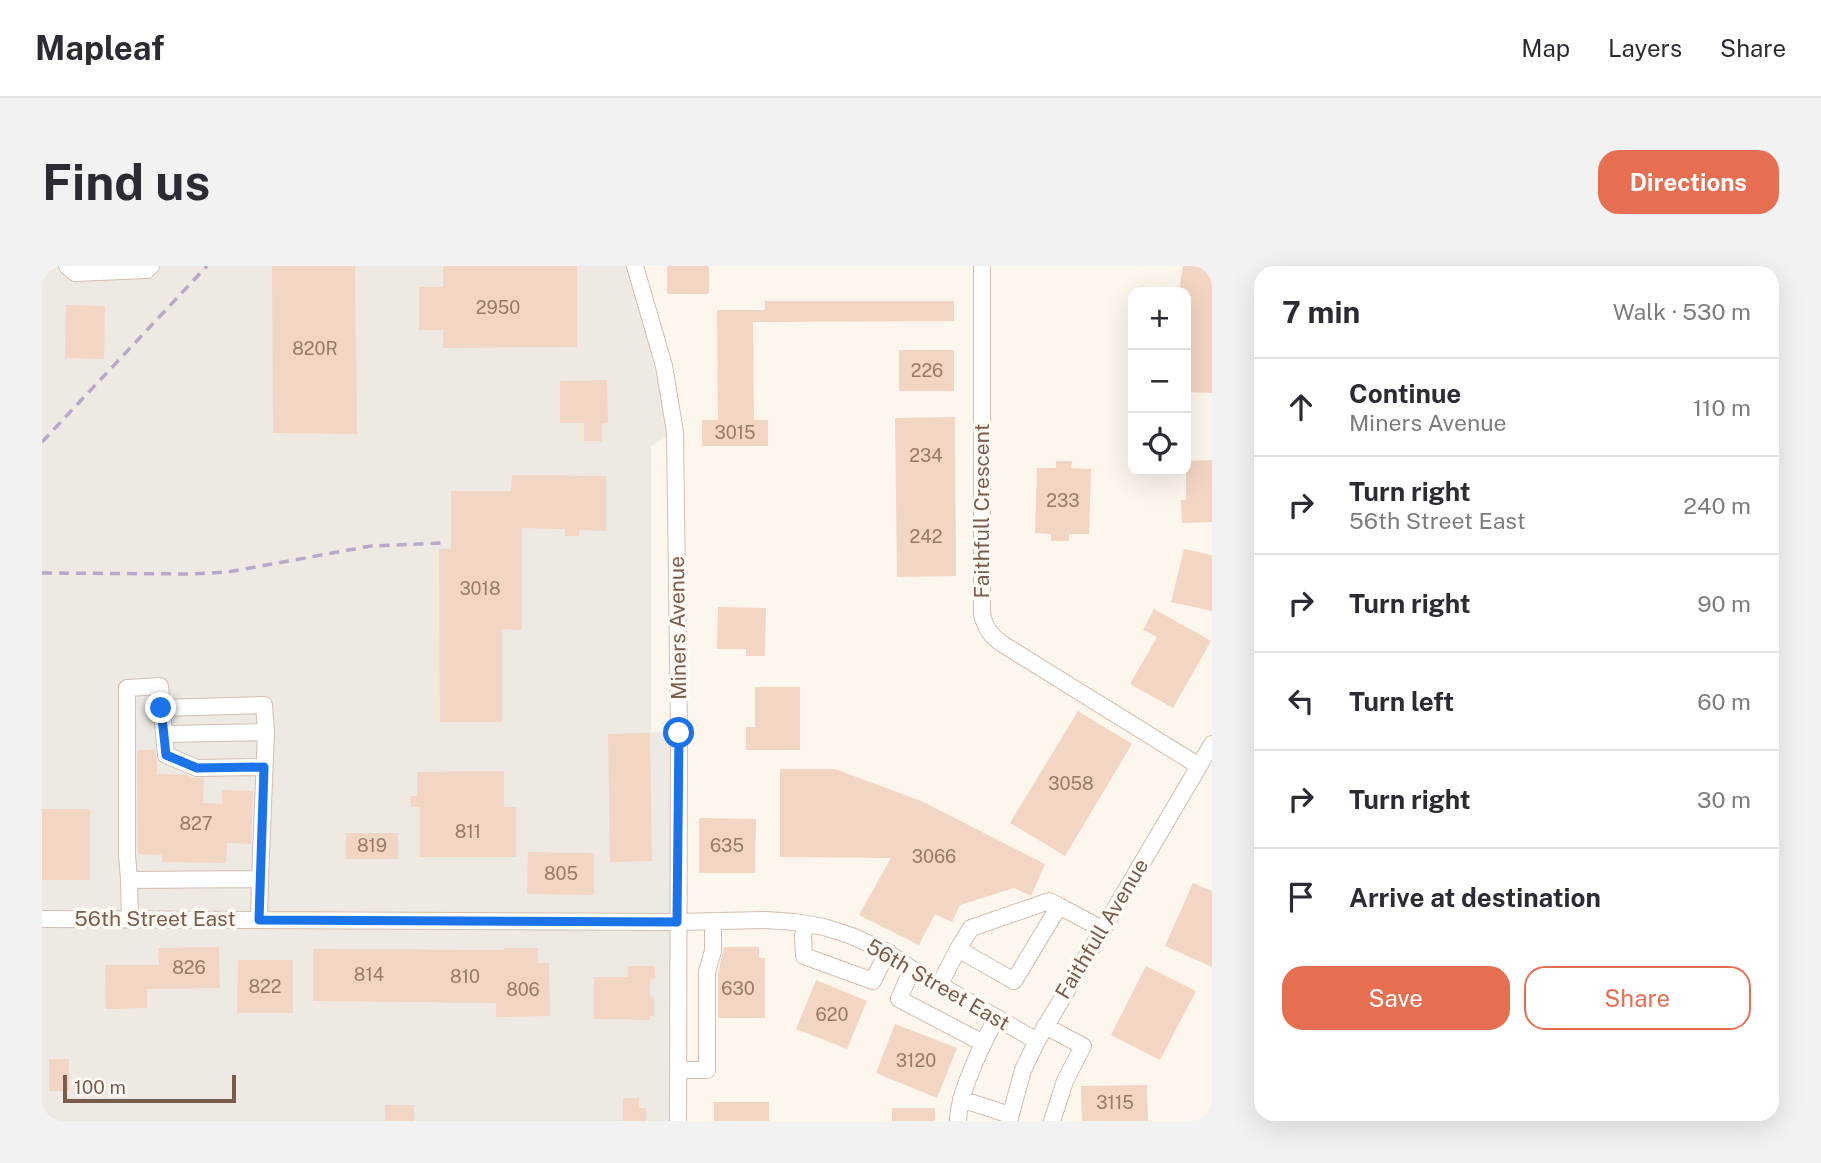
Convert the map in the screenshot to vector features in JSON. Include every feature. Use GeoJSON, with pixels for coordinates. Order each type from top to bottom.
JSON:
{"type":"FeatureCollection","features":[{"type":"Feature","properties":{"kind":"street"},"geometry":{"type":"LineString","coordinates":[[67,266],[75,273],[147,270],[151,266]]}},
{"type":"Feature","properties":{"kind":"street","name":"Miners Avenue"},"geometry":{"type":"LineString","coordinates":[[635,266],[664,366],[676,432],[679,733],[678,1121]]}},
{"type":"Feature","properties":{"kind":"street","name":"Faithfull Crescent"},"geometry":{"type":"LineString","coordinates":[[982,266],[984,623],[988,632],[1001,643],[1199,766]]}},
{"type":"Feature","properties":{"kind":"street"},"geometry":{"type":"LineString","coordinates":[[130,919],[127,854],[127,688],[160,686],[166,755],[197,768],[264,767]]}},
{"type":"Feature","properties":{"kind":"street"},"geometry":{"type":"LineString","coordinates":[[161,708],[264,705],[266,732],[259,920]]}},
{"type":"Feature","properties":{"kind":"street"},"geometry":{"type":"LineString","coordinates":[[164,734],[266,732]]}},
{"type":"Feature","properties":{"kind":"street","name":"Faithfull Avenue"},"geometry":{"type":"LineString","coordinates":[[1010,1118],[1023,1070],[1045,1026],[1212,744]]}},
{"type":"Feature","properties":{"kind":"street"},"geometry":{"type":"LineString","coordinates":[[129,880],[260,879]]}},
{"type":"Feature","properties":{"kind":"street"},"geometry":{"type":"LineString","coordinates":[[940,984],[971,928],[1049,901],[1102,929]]}},
{"type":"Feature","properties":{"kind":"street"},"geometry":{"type":"LineString","coordinates":[[958,948],[1014,981],[1059,906]]}},
{"type":"Feature","properties":{"kind":"street","name":"56th Street East"},"geometry":{"type":"LineString","coordinates":[[42,919],[677,922],[765,920],[806,924],[852,936],[887,952],[1037,1041]]}},
{"type":"Feature","properties":{"kind":"street"},"geometry":{"type":"LineString","coordinates":[[678,1070],[707,1070],[707,972],[713,951],[713,922]]}},
{"type":"Feature","properties":{"kind":"street"},"geometry":{"type":"LineString","coordinates":[[806,924],[803,936],[804,956],[873,981],[887,952]]}},
{"type":"Feature","properties":{"kind":"street"},"geometry":{"type":"LineString","coordinates":[[912,969],[899,999],[983,1043]]}},
{"type":"Feature","properties":{"kind":"street"},"geometry":{"type":"LineString","coordinates":[[958,1121],[961,1099],[996,1018]]}},
{"type":"Feature","properties":{"kind":"street"},"geometry":{"type":"LineString","coordinates":[[1045,1026],[1083,1046],[1065,1081],[1052,1121]]}},
{"type":"Feature","properties":{"kind":"street"},"geometry":{"type":"LineString","coordinates":[[961,1099],[1010,1118]]}},
{"type":"Feature","properties":{"kind":"shaded area"},"geometry":{"type":"Polygon","coordinates":[[[42,266],[635,266],[675,432],[651,446],[651,732],[679,733],[678,1121],[42,1121],[42,266]]]}},
{"type":"Feature","properties":{"kind":"building"},"geometry":{"type":"Polygon","coordinates":[[[272,266],[355,266],[357,434],[273,433],[272,266]]]}},
{"type":"Feature","properties":{"kind":"building"},"geometry":{"type":"Polygon","coordinates":[[[443,266],[577,266],[577,347],[443,348],[443,330],[419,330],[419,287],[443,287],[443,266]]]}},
{"type":"Feature","properties":{"kind":"building"},"geometry":{"type":"Polygon","coordinates":[[[667,266],[709,266],[709,294],[667,294],[667,266]]]}},
{"type":"Feature","properties":{"kind":"building"},"geometry":{"type":"Polygon","coordinates":[[[1183,266],[1212,266],[1212,393],[1191,392],[1191,287],[1180,287],[1183,266]]]}},
{"type":"Feature","properties":{"kind":"building"},"geometry":{"type":"Polygon","coordinates":[[[765,301],[954,301],[954,321],[753,322],[754,420],[768,420],[768,446],[702,446],[702,420],[718,420],[717,310],[765,310],[765,301]]]}},
{"type":"Feature","properties":{"kind":"building"},"geometry":{"type":"Polygon","coordinates":[[[66,305],[105,306],[104,359],[65,358],[66,305]]]}},
{"type":"Feature","properties":{"kind":"building"},"geometry":{"type":"Polygon","coordinates":[[[899,350],[954,350],[954,391],[899,391],[899,350]]]}},
{"type":"Feature","properties":{"kind":"building"},"geometry":{"type":"Polygon","coordinates":[[[607,380],[608,423],[602,424],[602,441],[584,441],[584,423],[560,423],[560,381],[607,380]]]}},
{"type":"Feature","properties":{"kind":"building"},"geometry":{"type":"Polygon","coordinates":[[[955,417],[956,576],[897,577],[895,418],[955,417]]]}},
{"type":"Feature","properties":{"kind":"building"},"geometry":{"type":"Polygon","coordinates":[[[1212,460],[1212,522],[1182,523],[1181,500],[1186,500],[1186,476],[1191,476],[1191,461],[1212,460]]]}},
{"type":"Feature","properties":{"kind":"building"},"geometry":{"type":"Polygon","coordinates":[[[1056,461],[1072,461],[1071,468],[1091,469],[1089,534],[1069,534],[1069,541],[1051,541],[1051,534],[1035,533],[1037,468],[1056,468],[1056,461]]]}},
{"type":"Feature","properties":{"kind":"building"},"geometry":{"type":"Polygon","coordinates":[[[512,475],[606,476],[606,531],[579,530],[579,536],[565,536],[565,529],[522,528],[522,630],[502,629],[502,722],[440,722],[439,549],[451,549],[451,491],[511,491],[512,475]]]}},
{"type":"Feature","properties":{"kind":"building"},"geometry":{"type":"Polygon","coordinates":[[[1184,549],[1212,555],[1212,611],[1171,602],[1184,549]]]}},
{"type":"Feature","properties":{"kind":"building"},"geometry":{"type":"Polygon","coordinates":[[[718,607],[766,608],[765,656],[746,656],[746,649],[717,649],[718,607]]]}},
{"type":"Feature","properties":{"kind":"building"},"geometry":{"type":"Polygon","coordinates":[[[1154,609],[1211,641],[1173,708],[1130,684],[1157,637],[1143,630],[1154,609]]]}},
{"type":"Feature","properties":{"kind":"building"},"geometry":{"type":"Polygon","coordinates":[[[755,687],[800,687],[800,750],[746,750],[746,727],[755,727],[755,687]]]}},
{"type":"Feature","properties":{"kind":"building"},"geometry":{"type":"Polygon","coordinates":[[[1078,711],[1132,744],[1065,856],[1010,823],[1078,711]]]}},
{"type":"Feature","properties":{"kind":"building"},"geometry":{"type":"Polygon","coordinates":[[[650,733],[652,861],[610,862],[608,734],[650,733]]]}},
{"type":"Feature","properties":{"kind":"building"},"geometry":{"type":"Polygon","coordinates":[[[137,750],[155,750],[157,774],[204,778],[203,803],[222,804],[222,790],[253,791],[251,844],[227,843],[226,863],[162,862],[162,855],[138,854],[137,750]]]}},
{"type":"Feature","properties":{"kind":"building"},"geometry":{"type":"Polygon","coordinates":[[[780,769],[835,769],[921,801],[1045,864],[1031,896],[1014,888],[960,905],[952,922],[935,914],[919,945],[859,915],[891,858],[780,857],[780,769]]]}},
{"type":"Feature","properties":{"kind":"building"},"geometry":{"type":"Polygon","coordinates":[[[504,771],[504,807],[516,807],[516,857],[420,857],[420,807],[411,807],[410,796],[417,796],[417,772],[504,771]]]}},
{"type":"Feature","properties":{"kind":"building"},"geometry":{"type":"Polygon","coordinates":[[[42,809],[90,809],[90,880],[42,880],[42,809]]]}},
{"type":"Feature","properties":{"kind":"building"},"geometry":{"type":"Polygon","coordinates":[[[699,818],[756,819],[755,873],[699,873],[699,818]]]}},
{"type":"Feature","properties":{"kind":"building"},"geometry":{"type":"Polygon","coordinates":[[[346,833],[398,833],[398,859],[346,859],[346,833]]]}},
{"type":"Feature","properties":{"kind":"building"},"geometry":{"type":"Polygon","coordinates":[[[528,852],[594,853],[594,895],[527,894],[528,852]]]}},
{"type":"Feature","properties":{"kind":"building"},"geometry":{"type":"Polygon","coordinates":[[[1193,883],[1212,891],[1212,967],[1165,946],[1193,883]]]}},
{"type":"Feature","properties":{"kind":"building"},"geometry":{"type":"Polygon","coordinates":[[[219,947],[220,988],[147,989],[147,1008],[106,1009],[105,965],[159,965],[158,948],[219,947]]]}},
{"type":"Feature","properties":{"kind":"building"},"geometry":{"type":"Polygon","coordinates":[[[724,947],[759,947],[759,958],[765,958],[765,1018],[718,1018],[718,973],[724,947]]]}},
{"type":"Feature","properties":{"kind":"building"},"geometry":{"type":"Polygon","coordinates":[[[538,948],[538,963],[549,963],[550,1016],[496,1017],[496,1003],[313,1001],[313,949],[538,948]]]}},
{"type":"Feature","properties":{"kind":"building"},"geometry":{"type":"Polygon","coordinates":[[[238,960],[293,960],[293,1013],[237,1013],[238,960]]]}},
{"type":"Feature","properties":{"kind":"building"},"geometry":{"type":"Polygon","coordinates":[[[628,966],[655,966],[655,978],[650,981],[654,1016],[650,1016],[650,1020],[594,1019],[594,977],[628,977],[628,966]]]}},
{"type":"Feature","properties":{"kind":"building"},"geometry":{"type":"Polygon","coordinates":[[[1146,966],[1196,991],[1160,1060],[1111,1035],[1146,966]]]}},
{"type":"Feature","properties":{"kind":"building"},"geometry":{"type":"Polygon","coordinates":[[[816,980],[867,1001],[847,1049],[796,1029],[816,980]]]}},
{"type":"Feature","properties":{"kind":"building"},"geometry":{"type":"Polygon","coordinates":[[[895,1024],[957,1048],[937,1098],[876,1073],[895,1024]]]}},
{"type":"Feature","properties":{"kind":"building"},"geometry":{"type":"Polygon","coordinates":[[[49,1059],[69,1059],[69,1091],[49,1091],[49,1059]]]}},
{"type":"Feature","properties":{"kind":"building"},"geometry":{"type":"Polygon","coordinates":[[[1147,1085],[1148,1121],[1082,1121],[1081,1086],[1147,1085]]]}},
{"type":"Feature","properties":{"kind":"building"},"geometry":{"type":"Polygon","coordinates":[[[623,1098],[639,1098],[639,1108],[646,1108],[646,1121],[623,1121],[623,1098]]]}},
{"type":"Feature","properties":{"kind":"building"},"geometry":{"type":"Polygon","coordinates":[[[714,1102],[769,1102],[769,1121],[714,1121],[714,1102]]]}},
{"type":"Feature","properties":{"kind":"building"},"geometry":{"type":"Polygon","coordinates":[[[385,1105],[414,1105],[414,1121],[385,1121],[385,1105]]]}},
{"type":"Feature","properties":{"kind":"building"},"geometry":{"type":"Polygon","coordinates":[[[892,1108],[935,1108],[935,1121],[892,1121],[892,1108]]]}},
{"type":"Feature","properties":{"kind":"railway"},"geometry":{"type":"LineString","coordinates":[[42,442],[207,266]]}},
{"type":"Feature","properties":{"kind":"railway"},"geometry":{"type":"LineString","coordinates":[[42,573],[228,572],[371,546],[441,543]]}},
{"type":"Feature","properties":{"kind":"route"},"geometry":{"type":"LineString","coordinates":[[161,708],[166,755],[197,768],[264,767],[259,920],[677,922],[679,733]]}}]}
